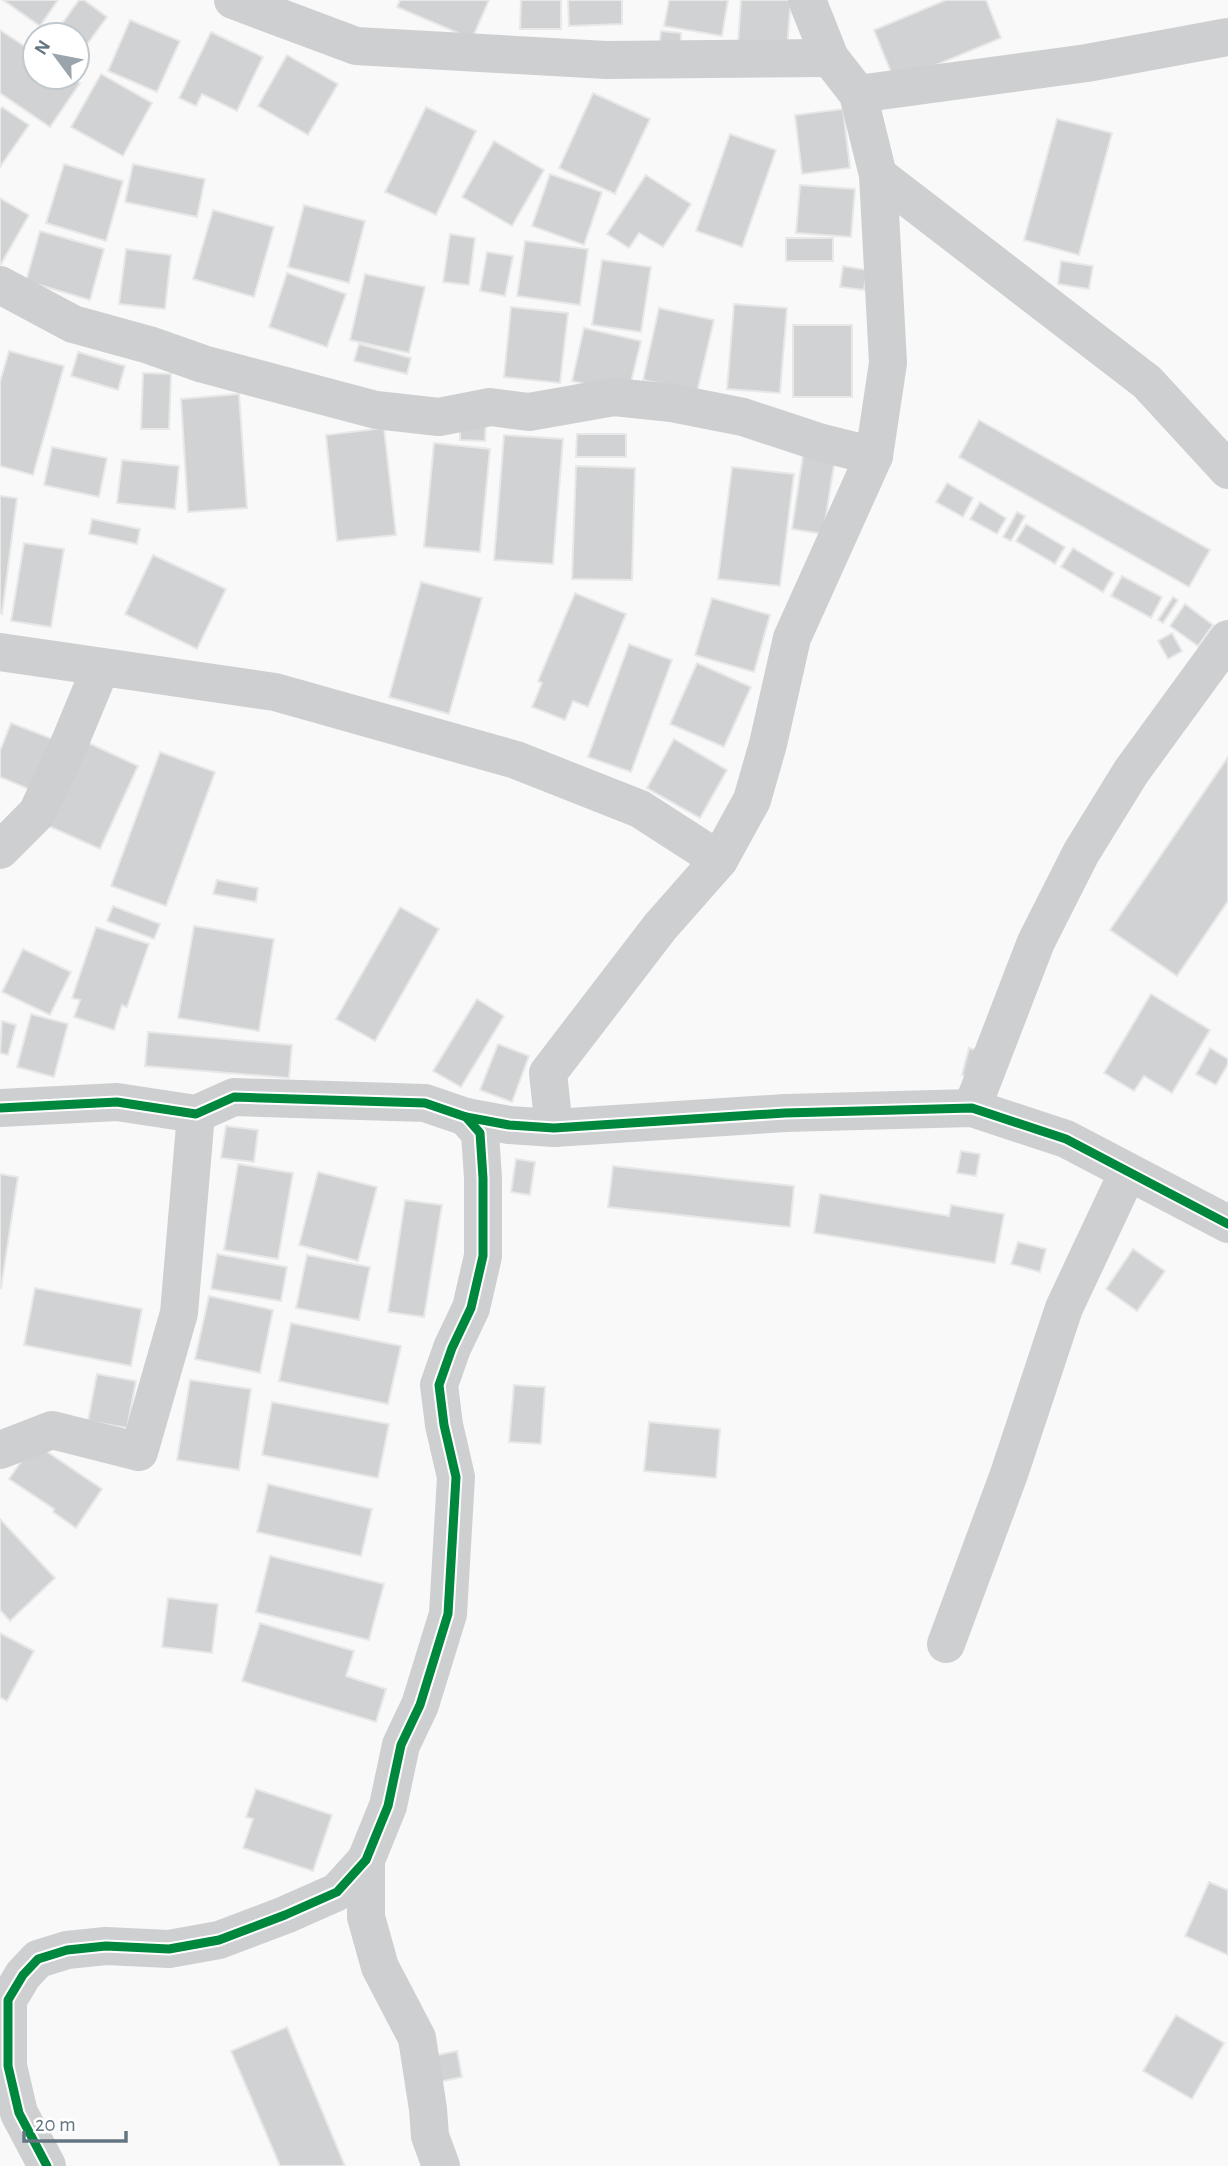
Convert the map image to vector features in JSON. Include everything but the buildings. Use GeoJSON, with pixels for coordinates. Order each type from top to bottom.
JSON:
{"type":"FeatureCollection","features":[{"type":"Feature","properties":{"kind":"street"},"geometry":{"type":"LineString","coordinates":[[233,0],[356,46],[606,60],[830,58]]}},
{"type":"Feature","properties":{"kind":"street"},"geometry":{"type":"LineString","coordinates":[[509,1125],[660,927],[719,860],[752,800],[768,744],[792,638],[874,456],[888,363],[878,175],[858,94],[830,58],[807,0]]}},
{"type":"Feature","properties":{"kind":"street"},"geometry":{"type":"LineString","coordinates":[[858,94],[1087,63],[1228,37]]}},
{"type":"Feature","properties":{"kind":"street"},"geometry":{"type":"LineString","coordinates":[[878,175],[1147,382],[1228,470]]}},
{"type":"Feature","properties":{"kind":"street"},"geometry":{"type":"LineString","coordinates":[[0,285],[73,324],[149,345],[203,365],[376,410],[439,417],[490,407],[529,412],[614,397],[672,402],[743,417],[822,443],[874,456]]}},
{"type":"Feature","properties":{"kind":"street"},"geometry":{"type":"LineString","coordinates":[[972,1108],[1036,943],[1081,853],[1131,772],[1228,639]]}},
{"type":"Feature","properties":{"kind":"street"},"geometry":{"type":"LineString","coordinates":[[0,652],[275,692],[516,760],[640,809],[719,860]]}},
{"type":"Feature","properties":{"kind":"street"},"geometry":{"type":"LineString","coordinates":[[0,850],[37,813],[101,667]]}},
{"type":"Feature","properties":{"kind":"street"},"geometry":{"type":"LineString","coordinates":[[548,1073],[554,1128]]}},
{"type":"Feature","properties":{"kind":"street"},"geometry":{"type":"LineString","coordinates":[[0,1108],[117,1102],[195,1114],[234,1097],[425,1103],[466,1117],[509,1125],[554,1128],[785,1113],[972,1108],[1066,1139],[1228,1224]]}},
{"type":"Feature","properties":{"kind":"street"},"geometry":{"type":"LineString","coordinates":[[0,1450],[52,1430],[139,1452],[178,1313],[195,1114]]}},
{"type":"Feature","properties":{"kind":"street"},"geometry":{"type":"LineString","coordinates":[[47,2166],[19,2113],[8,2066],[8,2000],[23,1975],[38,1959],[67,1950],[106,1946],[169,1949],[219,1940],[285,1915],[337,1892],[366,1860],[388,1806],[401,1745],[420,1705],[448,1614],[456,1477],[444,1425],[439,1385],[452,1348],[471,1308],[483,1256],[480,1133],[466,1117]]}},
{"type":"Feature","properties":{"kind":"street"},"geometry":{"type":"LineString","coordinates":[[946,1644],[1009,1474],[1064,1308],[1128,1172]]}},
{"type":"Feature","properties":{"kind":"street"},"geometry":{"type":"LineString","coordinates":[[366,1860],[366,1917],[380,1967],[417,2038],[430,2136],[441,2166]]}},
{"type":"Feature","properties":{"kind":"cycle path"},"geometry":{"type":"LineString","coordinates":[[0,1108],[117,1102],[196,1114],[234,1097],[425,1103],[466,1117],[509,1125],[554,1128],[785,1113],[972,1108],[1066,1139],[1228,1224]]}},
{"type":"Feature","properties":{"kind":"cycle path"},"geometry":{"type":"LineString","coordinates":[[47,2166],[19,2113],[8,2066],[8,2000],[23,1975],[38,1959],[67,1950],[106,1946],[169,1949],[219,1940],[285,1915],[337,1892],[366,1860],[388,1806],[401,1745],[420,1705],[448,1614],[456,1477],[444,1425],[439,1385],[452,1348],[471,1308],[483,1256],[480,1133],[466,1117]]}}]}
